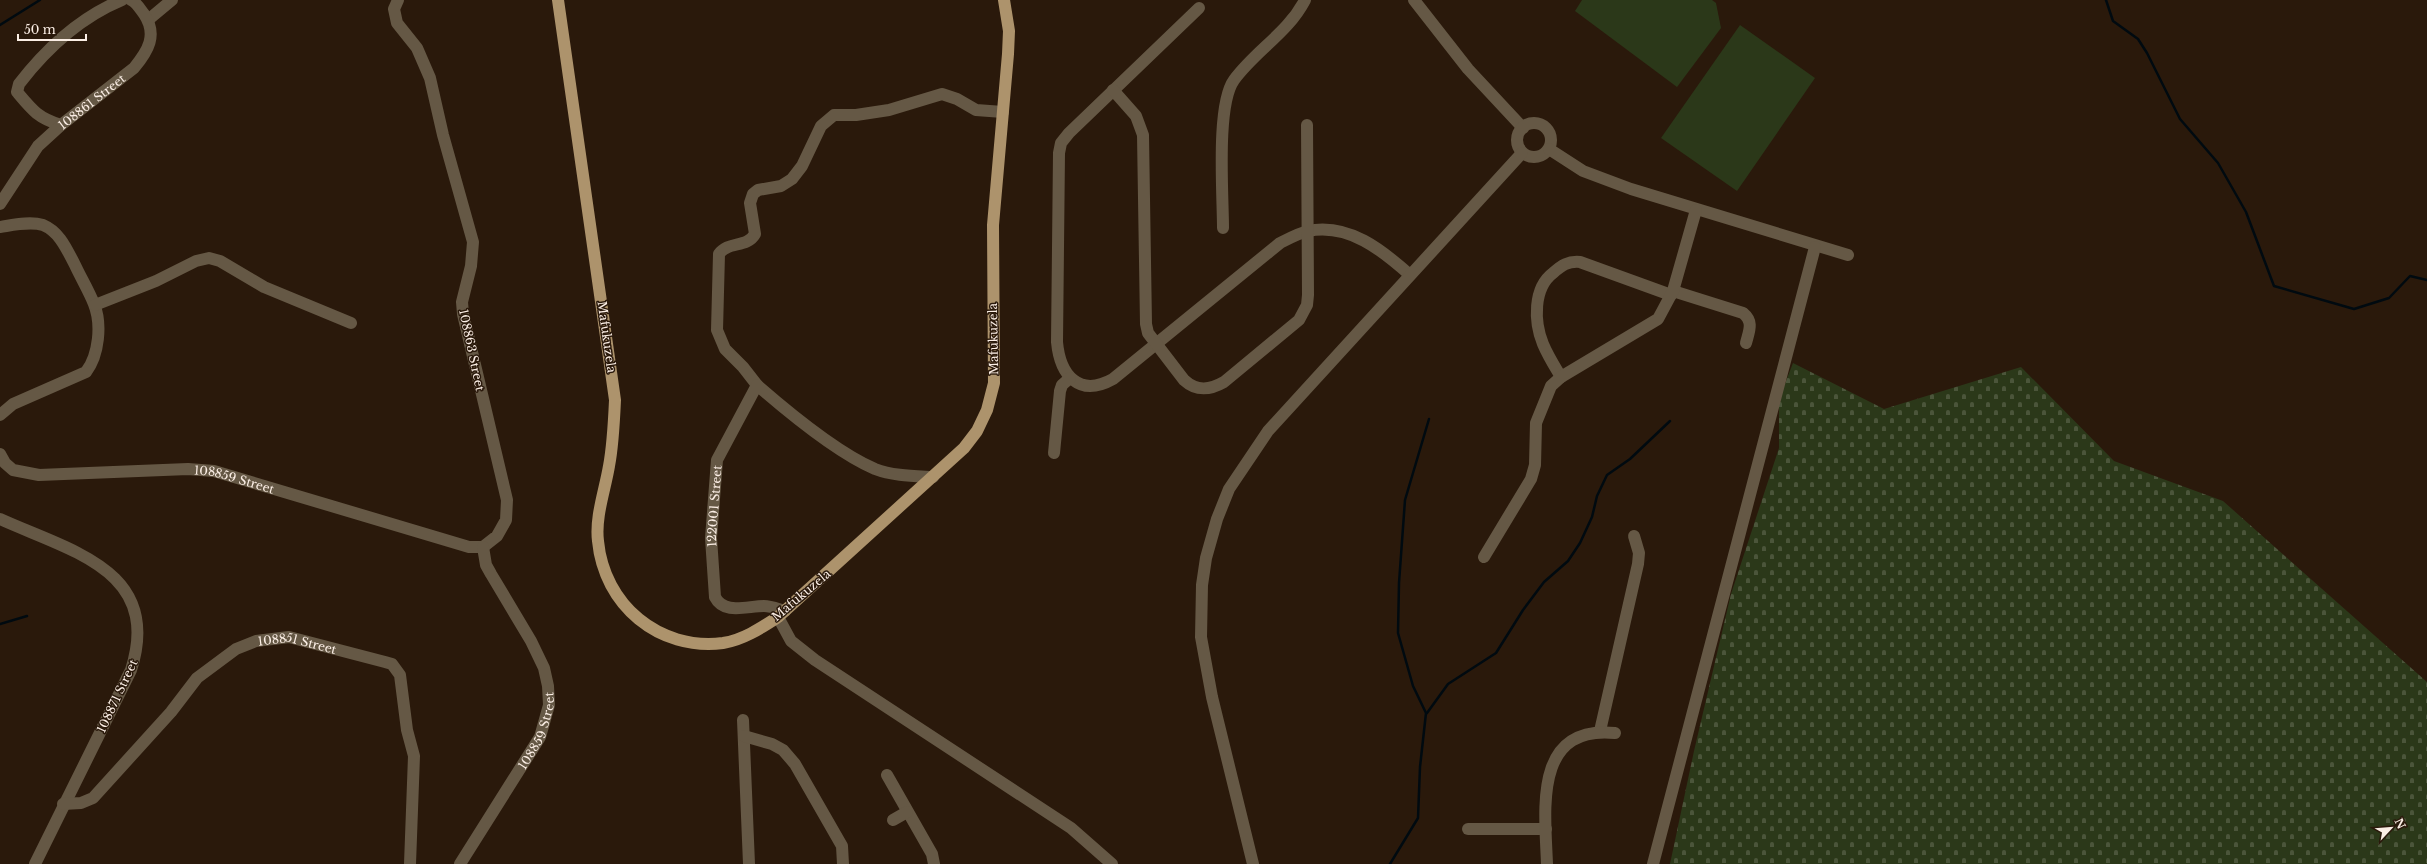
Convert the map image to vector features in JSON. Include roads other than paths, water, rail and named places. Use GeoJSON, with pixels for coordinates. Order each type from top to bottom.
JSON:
{"type":"FeatureCollection","features":[{"type":"Feature","properties":{"kind":"main road","name":"Mafukuzela"},"geometry":{"type":"LineString","coordinates":[[558,0],[615,400],[609,466],[597,539],[606,579],[619,600],[633,615],[655,630],[679,641],[701,644],[724,642],[748,635],[781,614],[964,448],[977,431],[988,410],[994,383],[993,225],[1009,31],[1004,0]]}},
{"type":"Feature","properties":{"kind":"street"},"geometry":{"type":"LineString","coordinates":[[61,124],[42,119],[36,114],[18,92],[19,84],[32,67],[62,38],[86,20],[122,0]]}},
{"type":"Feature","properties":{"kind":"street"},"geometry":{"type":"LineString","coordinates":[[131,0],[136,3],[148,20],[172,0]]}},
{"type":"Feature","properties":{"kind":"street","name":"108863 Street"},"geometry":{"type":"LineString","coordinates":[[398,0],[394,9],[397,23],[417,48],[430,78],[443,136],[473,242],[471,266],[462,302],[463,314],[507,500],[506,520],[502,529],[483,546]]}},
{"type":"Feature","properties":{"kind":"street"},"geometry":{"type":"LineString","coordinates":[[1223,228],[1224,120],[1228,91],[1234,80],[1247,66],[1288,27],[1305,0]]}},
{"type":"Feature","properties":{"kind":"street"},"geometry":{"type":"LineString","coordinates":[[1414,0],[1468,69],[1522,128]]}},
{"type":"Feature","properties":{"kind":"street"},"geometry":{"type":"LineString","coordinates":[[1199,8],[1069,133],[1061,143],[1059,152],[1056,342],[1058,358],[1070,378],[1080,384],[1090,386],[1106,383],[1280,243],[1308,231],[1333,230],[1350,234],[1386,254],[1410,275]]}},
{"type":"Feature","properties":{"kind":"street","name":"108861 Street"},"geometry":{"type":"LineString","coordinates":[[0,204],[38,146],[61,124],[134,68],[143,57],[151,40],[151,29],[148,20]]}},
{"type":"Feature","properties":{"kind":"street"},"geometry":{"type":"LineString","coordinates":[[1113,90],[1136,116],[1143,135],[1146,324],[1148,333],[1189,384],[1208,389],[1224,382],[1290,328],[1304,313],[1308,296],[1307,125]]}},
{"type":"Feature","properties":{"kind":"street"},"geometry":{"type":"LineString","coordinates":[[932,477],[898,475],[875,469],[841,449],[757,386],[743,367],[725,349],[717,330],[716,318],[719,254],[726,247],[748,242],[755,234],[750,203],[752,194],[758,190],[781,186],[792,179],[802,166],[821,126],[834,116],[856,115],[889,110],[942,94],[957,99],[976,110],[1003,112]]}},
{"type":"Feature","properties":{"kind":"street"},"geometry":{"type":"LineString","coordinates":[[1531,124],[1545,127],[1552,140],[1549,149],[1540,157],[1528,156],[1522,153],[1519,148],[1517,138],[1522,128],[1531,124]]}},
{"type":"Feature","properties":{"kind":"street"},"geometry":{"type":"LineString","coordinates":[[1549,149],[1583,171],[1631,190],[1815,247],[1848,255]]}},
{"type":"Feature","properties":{"kind":"street"},"geometry":{"type":"LineString","coordinates":[[1253,864],[1204,659],[1201,615],[1206,558],[1229,489],[1251,454],[1268,431],[1339,356],[1410,275],[1522,153]]}},
{"type":"Feature","properties":{"kind":"street"},"geometry":{"type":"LineString","coordinates":[[1484,557],[1531,479],[1535,465],[1536,423],[1551,386],[1561,377],[1651,325],[1662,314],[1672,293],[1696,210]]}},
{"type":"Feature","properties":{"kind":"street"},"geometry":{"type":"LineString","coordinates":[[0,227],[31,224],[43,225],[54,232],[64,244],[95,305],[98,332],[93,363],[86,372],[13,404],[0,415]]}},
{"type":"Feature","properties":{"kind":"street"},"geometry":{"type":"LineString","coordinates":[[1653,864],[1815,247]]}},
{"type":"Feature","properties":{"kind":"street"},"geometry":{"type":"LineString","coordinates":[[95,305],[156,281],[196,260],[209,258],[220,261],[264,287],[351,323]]}},
{"type":"Feature","properties":{"kind":"street"},"geometry":{"type":"LineString","coordinates":[[1561,377],[1541,338],[1537,296],[1546,278],[1562,265],[1572,261],[1580,262],[1672,293],[1744,313],[1748,317],[1751,327],[1746,343]]}},
{"type":"Feature","properties":{"kind":"street"},"geometry":{"type":"LineString","coordinates":[[1054,453],[1060,391],[1062,385],[1070,378]]}},
{"type":"Feature","properties":{"kind":"street","name":"122001 Street"},"geometry":{"type":"LineString","coordinates":[[757,386],[717,460],[711,538],[716,597],[718,602],[724,607],[764,606],[781,614]]}},
{"type":"Feature","properties":{"kind":"street","name":"108859 Street"},"geometry":{"type":"LineString","coordinates":[[0,454],[5,463],[13,470],[39,475],[181,469],[214,472],[469,547],[483,546],[486,565],[531,641],[544,668],[548,686],[549,705],[540,737],[460,864]]}},
{"type":"Feature","properties":{"kind":"street","name":"108871 Street"},"geometry":{"type":"LineString","coordinates":[[0,519],[85,557],[113,575],[127,593],[137,617],[138,649],[131,670],[63,804],[35,864]]}},
{"type":"Feature","properties":{"kind":"street"},"geometry":{"type":"LineString","coordinates":[[1600,731],[1638,564],[1639,553],[1634,536]]}},
{"type":"Feature","properties":{"kind":"street"},"geometry":{"type":"LineString","coordinates":[[781,614],[791,641],[815,660],[1071,828],[1112,864]]}},
{"type":"Feature","properties":{"kind":"street","name":"108851 Street"},"geometry":{"type":"LineString","coordinates":[[63,804],[81,803],[93,798],[171,712],[197,678],[211,666],[229,653],[256,641],[273,637],[289,637],[392,664],[400,675],[407,730],[415,763],[410,864]]}},
{"type":"Feature","properties":{"kind":"street"},"geometry":{"type":"LineString","coordinates":[[743,720],[749,864]]}},
{"type":"Feature","properties":{"kind":"street"},"geometry":{"type":"LineString","coordinates":[[1547,864],[1547,781],[1554,759],[1574,740],[1600,731],[1615,733]]}},
{"type":"Feature","properties":{"kind":"street"},"geometry":{"type":"LineString","coordinates":[[744,736],[772,744],[784,750],[795,764],[842,846],[843,864]]}},
{"type":"Feature","properties":{"kind":"street"},"geometry":{"type":"LineString","coordinates":[[886,775],[932,854],[934,864]]}},
{"type":"Feature","properties":{"kind":"street"},"geometry":{"type":"LineString","coordinates":[[893,820],[907,812]]}},
{"type":"Feature","properties":{"kind":"street"},"geometry":{"type":"LineString","coordinates":[[1468,829],[1546,829]]}},
{"type":"Feature","properties":{"kind":"waterway"},"geometry":{"type":"LineString","coordinates":[[0,25],[40,0]]}},
{"type":"Feature","properties":{"kind":"waterway"},"geometry":{"type":"LineString","coordinates":[[2106,0],[2113,21],[2138,39],[2147,53],[2180,119],[2218,163],[2246,212],[2274,286],[2354,309],[2389,298],[2410,276],[2427,280]]}},
{"type":"Feature","properties":{"kind":"waterway"},"geometry":{"type":"LineString","coordinates":[[1390,864],[1418,818],[1420,767],[1426,713],[1413,686],[1398,633],[1399,583],[1405,500],[1429,419]]}},
{"type":"Feature","properties":{"kind":"waterway"},"geometry":{"type":"LineString","coordinates":[[1427,713],[1448,684],[1496,653],[1523,610],[1544,582],[1568,561],[1580,543],[1592,517],[1597,496],[1607,475],[1630,459],[1670,421]]}},
{"type":"Feature","properties":{"kind":"waterway"},"geometry":{"type":"LineString","coordinates":[[0,624],[27,616]]}}]}
